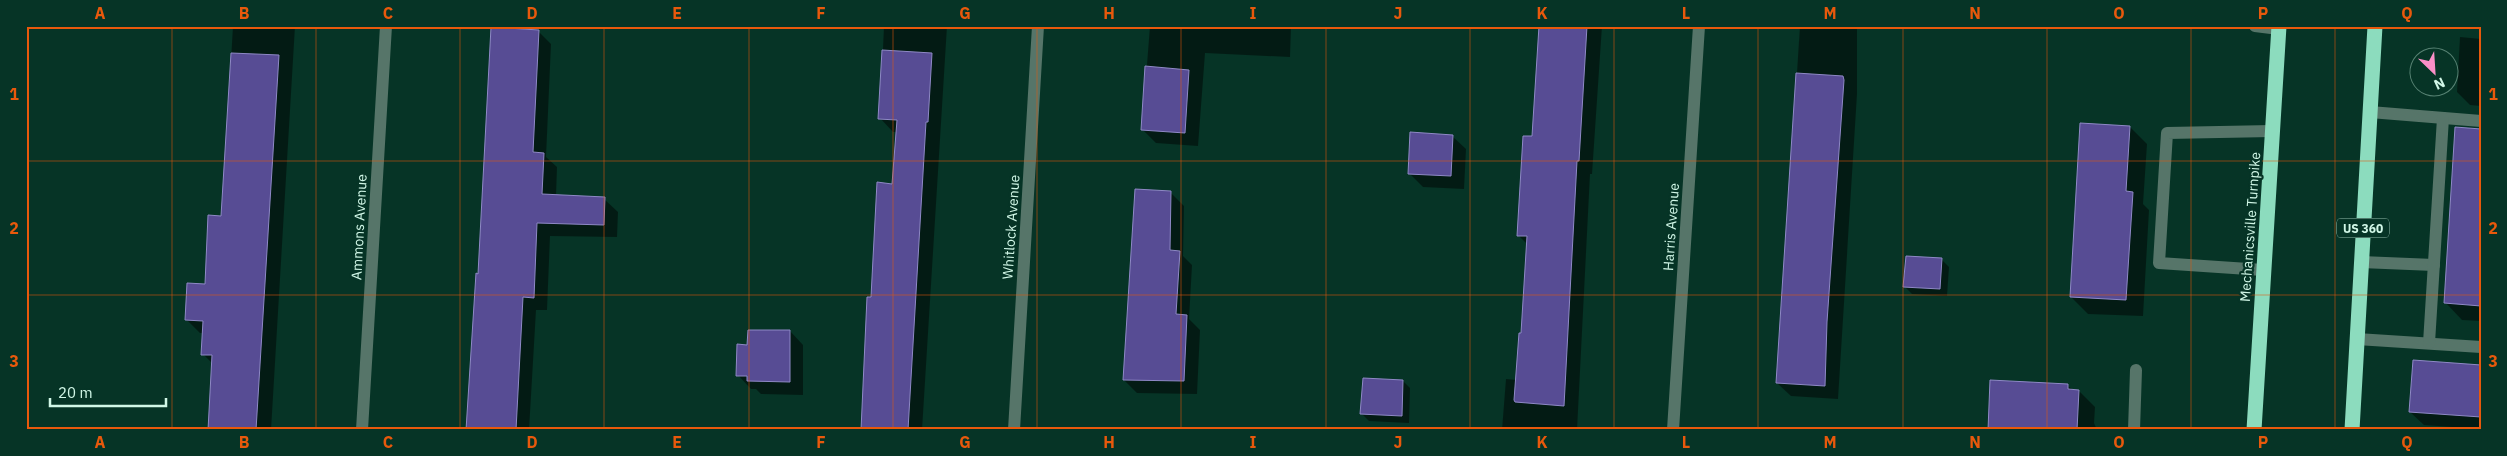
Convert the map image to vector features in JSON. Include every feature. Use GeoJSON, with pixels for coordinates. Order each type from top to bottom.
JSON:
{"type":"FeatureCollection","features":[{"type":"Feature","properties":{"kind":"highway","name":"US 360"},"geometry":{"type":"LineString","coordinates":[[2352,430],[2375,26]]}},
{"type":"Feature","properties":{"kind":"highway","name":"Mechanicsville Turnpike"},"geometry":{"type":"LineString","coordinates":[[2254,430],[2279,27]]}},
{"type":"Feature","properties":{"kind":"street","name":"Ammons Avenue"},"geometry":{"type":"LineString","coordinates":[[362,430],[386,26]]}},
{"type":"Feature","properties":{"kind":"street","name":"Whitlock Avenue"},"geometry":{"type":"LineString","coordinates":[[1014,430],[1038,26]]}},
{"type":"Feature","properties":{"kind":"street","name":"Harris Avenue"},"geometry":{"type":"LineString","coordinates":[[1674,430],[1699,26]]}},
{"type":"Feature","properties":{"kind":"street"},"geometry":{"type":"LineString","coordinates":[[2255,26],[2279,27]]}},
{"type":"Feature","properties":{"kind":"street"},"geometry":{"type":"LineString","coordinates":[[2370,112],[2481,121]]}},
{"type":"Feature","properties":{"kind":"street"},"geometry":{"type":"LineString","coordinates":[[2430,343],[2443,118]]}},
{"type":"Feature","properties":{"kind":"street"},"geometry":{"type":"LineString","coordinates":[[2263,270],[2159,263],[2167,133],[2272,131]]}},
{"type":"Feature","properties":{"kind":"street"},"geometry":{"type":"LineString","coordinates":[[2361,262],[2434,265]]}},
{"type":"Feature","properties":{"kind":"street"},"geometry":{"type":"LineString","coordinates":[[2357,339],[2481,346]]}},
{"type":"Feature","properties":{"kind":"street"},"geometry":{"type":"LineString","coordinates":[[2134,430],[2136,370]]}},
{"type":"Feature","properties":{"kind":"building"},"geometry":{"type":"Polygon","coordinates":[[[1539,26],[1587,26],[1579,161],[1577,161],[1564,406],[1515,402],[1514,400],[1519,333],[1521,333],[1527,236],[1517,236],[1523,136],[1532,136],[1539,26]]]}},
{"type":"Feature","properties":{"kind":"building"},"geometry":{"type":"Polygon","coordinates":[[[491,27],[539,30],[533,152],[544,153],[542,194],[605,197],[604,225],[537,223],[534,298],[523,297],[516,430],[466,430],[476,273],[478,274],[491,27]]]}},
{"type":"Feature","properties":{"kind":"building"},"geometry":{"type":"Polygon","coordinates":[[[882,50],[932,53],[928,122],[926,122],[908,430],[861,430],[867,297],[871,297],[877,182],[892,184],[897,120],[878,119],[882,50]]]}},
{"type":"Feature","properties":{"kind":"building"},"geometry":{"type":"Polygon","coordinates":[[[231,53],[279,55],[256,430],[208,430],[212,355],[201,355],[203,321],[185,320],[187,283],[205,284],[208,215],[221,216],[231,53]]]}},
{"type":"Feature","properties":{"kind":"building"},"geometry":{"type":"Polygon","coordinates":[[[1145,66],[1189,70],[1185,133],[1141,130],[1145,66]]]}},
{"type":"Feature","properties":{"kind":"building"},"geometry":{"type":"Polygon","coordinates":[[[1796,73],[1843,76],[1844,80],[1827,322],[1825,386],[1776,383],[1796,73]]]}},
{"type":"Feature","properties":{"kind":"building"},"geometry":{"type":"Polygon","coordinates":[[[2080,123],[2130,126],[2126,191],[2133,192],[2126,300],[2070,297],[2080,123]]]}},
{"type":"Feature","properties":{"kind":"building"},"geometry":{"type":"Polygon","coordinates":[[[2455,127],[2481,129],[2481,306],[2444,303],[2455,127]]]}},
{"type":"Feature","properties":{"kind":"building"},"geometry":{"type":"Polygon","coordinates":[[[1410,132],[1453,135],[1451,176],[1408,174],[1410,132]]]}},
{"type":"Feature","properties":{"kind":"building"},"geometry":{"type":"Polygon","coordinates":[[[1135,189],[1171,191],[1170,250],[1180,251],[1176,314],[1187,315],[1184,381],[1123,380],[1135,189]]]}},
{"type":"Feature","properties":{"kind":"building"},"geometry":{"type":"Polygon","coordinates":[[[1906,256],[1942,258],[1940,289],[1903,287],[1906,256]]]}},
{"type":"Feature","properties":{"kind":"building"},"geometry":{"type":"Polygon","coordinates":[[[748,330],[790,330],[790,382],[747,381],[747,376],[736,376],[737,344],[747,345],[748,330]]]}},
{"type":"Feature","properties":{"kind":"building"},"geometry":{"type":"Polygon","coordinates":[[[2413,360],[2481,365],[2481,417],[2409,412],[2413,360]]]}},
{"type":"Feature","properties":{"kind":"building"},"geometry":{"type":"Polygon","coordinates":[[[1363,378],[1403,380],[1402,416],[1360,414],[1363,378]]]}},
{"type":"Feature","properties":{"kind":"building"},"geometry":{"type":"Polygon","coordinates":[[[1990,380],[2068,384],[2068,389],[2079,390],[2077,430],[1988,430],[1990,380]]]}}]}
